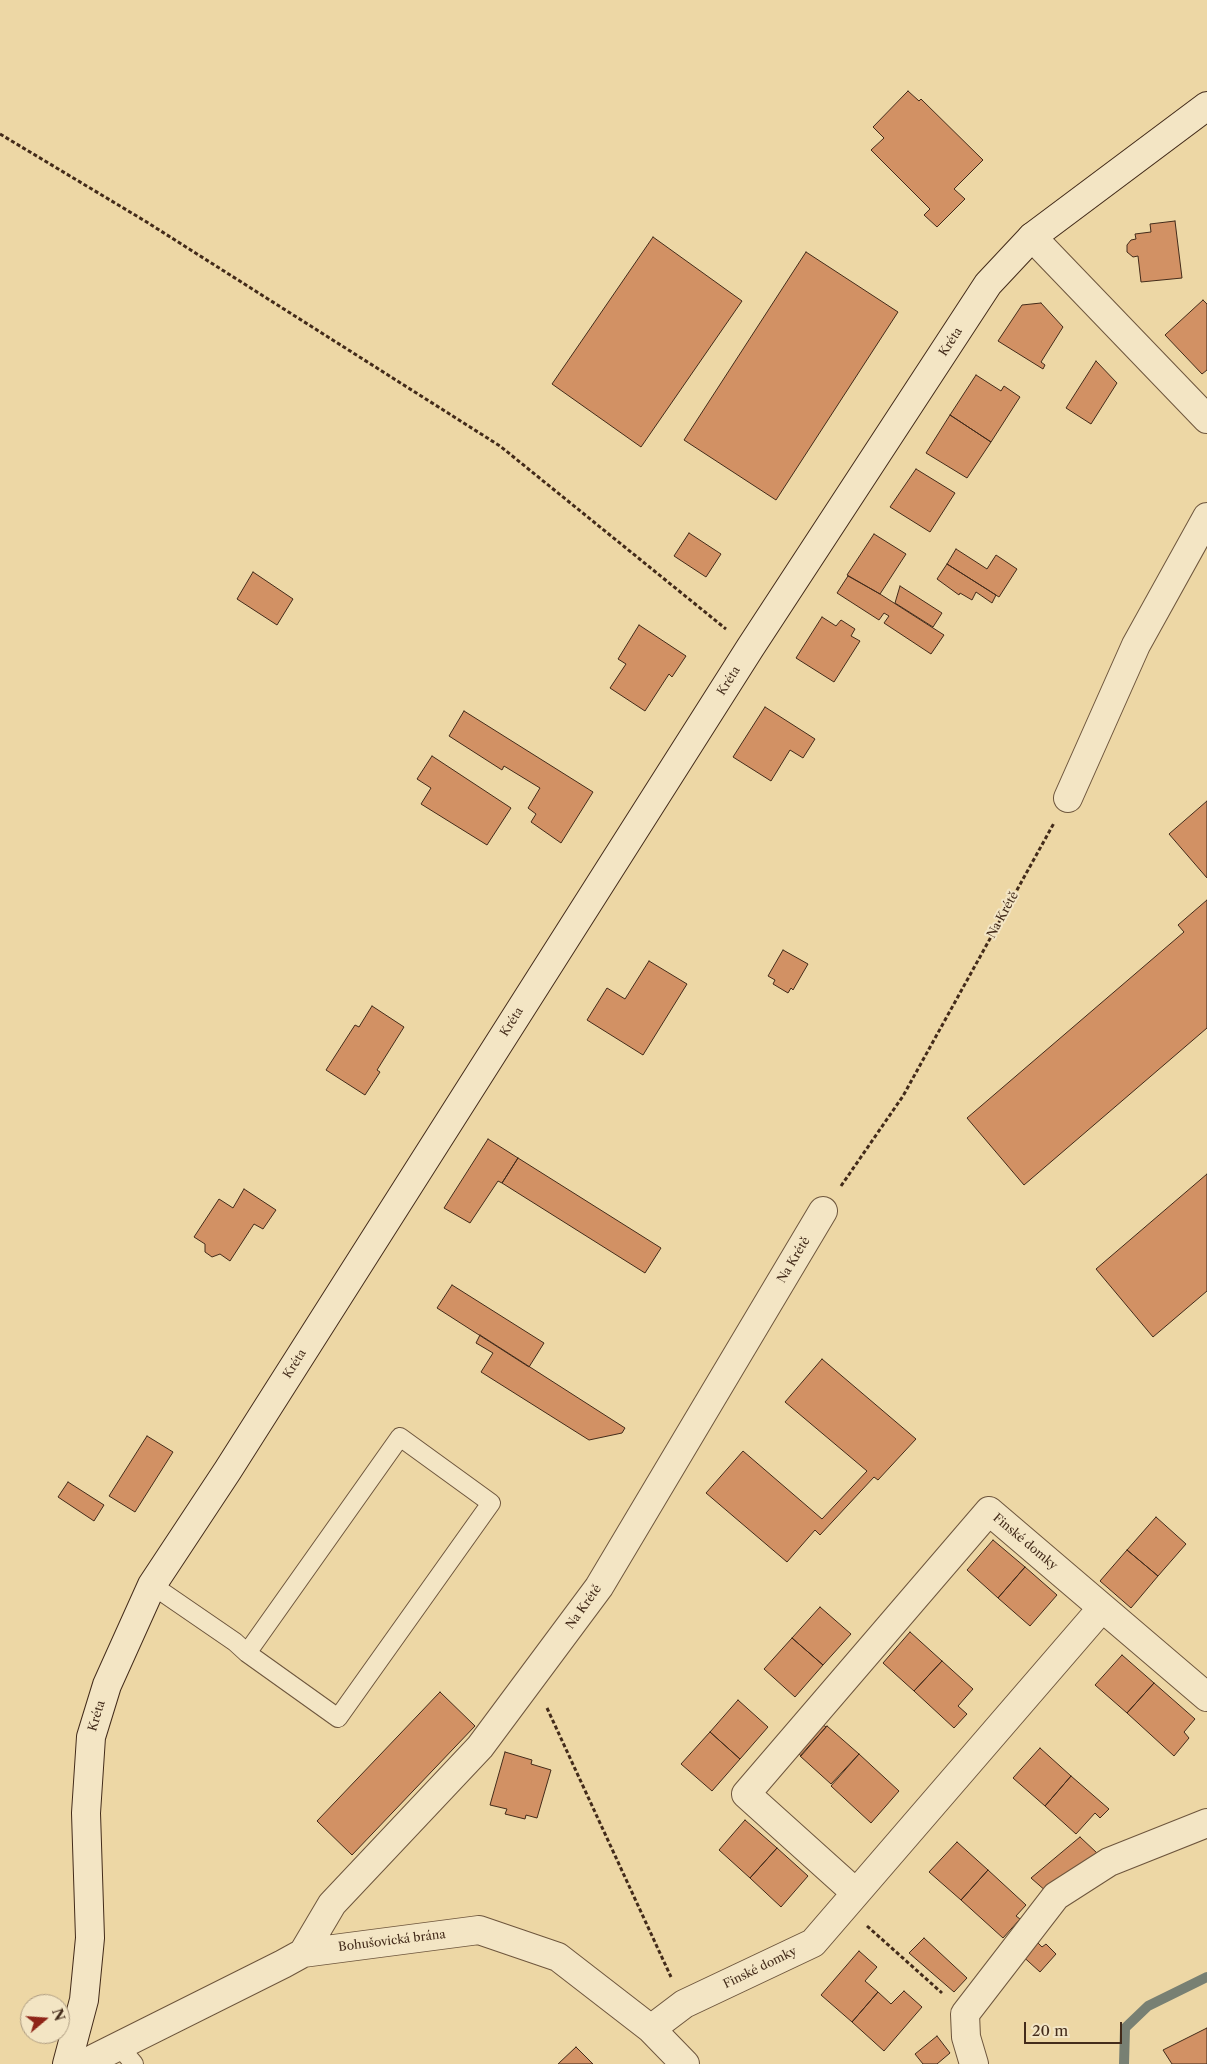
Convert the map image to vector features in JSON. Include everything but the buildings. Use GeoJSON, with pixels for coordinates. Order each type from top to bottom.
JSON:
{"type":"FeatureCollection","features":[{"type":"Feature","properties":{"kind":"street","name":"Kréta"},"geometry":{"type":"LineString","coordinates":[[67,2064],[84,2000],[90,1938],[86,1813],[90,1737],[107,1685],[152,1585],[750,648],[988,284],[1032,237],[1207,106]]}},
{"type":"Feature","properties":{"kind":"street"},"geometry":{"type":"LineString","coordinates":[[1032,237],[1207,419]]}},
{"type":"Feature","properties":{"kind":"street"},"geometry":{"type":"LineString","coordinates":[[1068,798],[1136,645],[1207,517]]}},
{"type":"Feature","properties":{"kind":"street","name":"Na Krétě"},"geometry":{"type":"LineString","coordinates":[[303,1952],[332,1904],[480,1747],[599,1587],[823,1211]]}},
{"type":"Feature","properties":{"kind":"street","name":"Finské domky"},"geometry":{"type":"LineString","coordinates":[[651,2029],[684,2004],[813,1943],[1102,1608],[989,1511],[746,1794],[850,1900]]}},
{"type":"Feature","properties":{"kind":"street"},"geometry":{"type":"LineString","coordinates":[[1102,1608],[1207,1697]]}},
{"type":"Feature","properties":{"kind":"street"},"geometry":{"type":"LineString","coordinates":[[974,2064],[966,2037],[965,2014],[1056,1896],[1109,1862],[1207,1823]]}},
{"type":"Feature","properties":{"kind":"street","name":"Bohušovická brána"},"geometry":{"type":"LineString","coordinates":[[83,2064],[126,2055],[303,1952],[479,1930],[558,1957],[651,2029],[685,2064]]}},
{"type":"Feature","properties":{"kind":"lane"},"geometry":{"type":"LineString","coordinates":[[152,1585],[235,1642],[247,1653],[338,1718],[491,1503],[400,1438],[247,1653]]}},
{"type":"Feature","properties":{"kind":"path"},"geometry":{"type":"LineString","coordinates":[[0,134],[145,221],[500,446],[750,648]]}},
{"type":"Feature","properties":{"kind":"path","name":"Na Krétě"},"geometry":{"type":"LineString","coordinates":[[823,1211],[903,1096],[1068,798]]}},
{"type":"Feature","properties":{"kind":"path"},"geometry":{"type":"LineString","coordinates":[[532,1677],[684,2004]]}},
{"type":"Feature","properties":{"kind":"path"},"geometry":{"type":"LineString","coordinates":[[850,1900],[965,2014]]}},
{"type":"Feature","properties":{"kind":"waterway"},"geometry":{"type":"LineString","coordinates":[[1124,2064],[1125,2028],[1148,2006],[1207,1977]]}}]}
